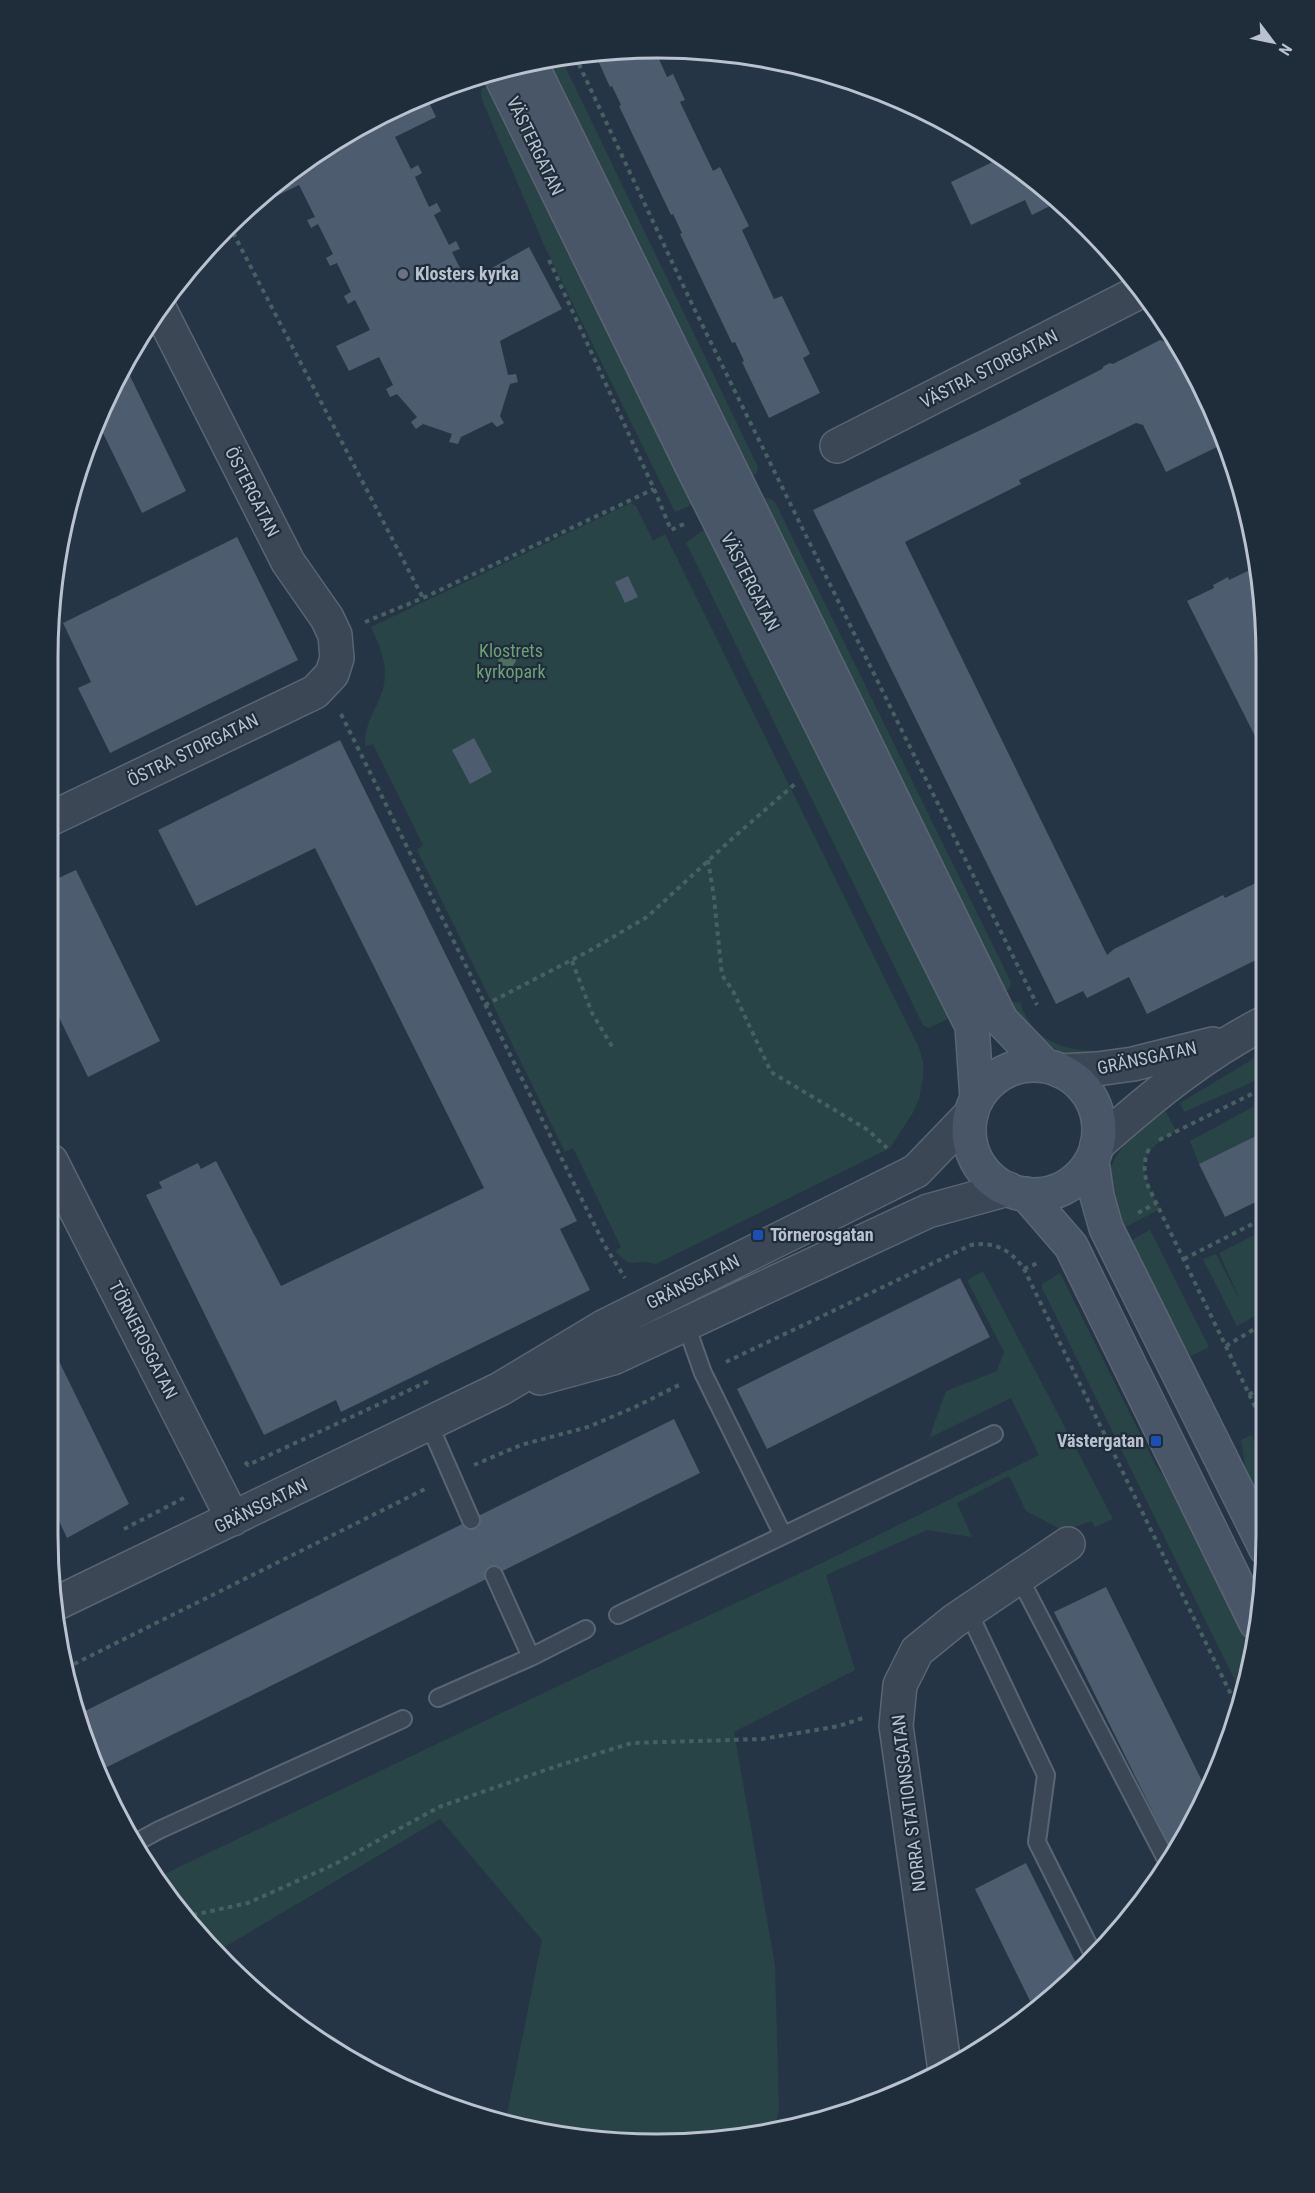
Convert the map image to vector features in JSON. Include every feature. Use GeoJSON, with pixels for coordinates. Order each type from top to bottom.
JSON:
{"type":"FeatureCollection","features":[{"type":"Feature","properties":{"kind":"street","name":"VÄSTERGATAN"},"geometry":{"type":"LineString","coordinates":[[534,72],[1000,1020],[1053,1068]]}},
{"type":"Feature","properties":{"kind":"street","name":"VÄSTERGATAN"},"geometry":{"type":"LineString","coordinates":[[502,79],[698,478],[972,1026],[974,1106]]}},
{"type":"Feature","properties":{"kind":"street","name":"VÄSTRA STORGATAN"},"geometry":{"type":"LineString","coordinates":[[837,446],[1134,295]]}},
{"type":"Feature","properties":{"kind":"street","name":"ÖSTERGATAN"},"geometry":{"type":"LineString","coordinates":[[164,318],[288,562],[327,618],[334,634],[337,658],[328,678]]}},
{"type":"Feature","properties":{"kind":"street","name":"ÖSTRA STORGATAN"},"geometry":{"type":"LineString","coordinates":[[58,815],[315,692],[328,678]]}},
{"type":"Feature","properties":{"kind":"street","name":"GRÄNSGATAN"},"geometry":{"type":"LineString","coordinates":[[1094,1153],[1151,1098],[1233,1039],[1256,1027]]}},
{"type":"Feature","properties":{"kind":"street","name":"GRÄNSGATAN"},"geometry":{"type":"LineString","coordinates":[[1053,1068],[1097,1070],[1133,1064],[1233,1039]]}},
{"type":"Feature","properties":{"kind":"street"},"geometry":{"type":"LineString","coordinates":[[1251,1613],[1071,1246],[1017,1192],[992,1179],[980,1166],[973,1152],[969,1127],[974,1106],[993,1079],[1005,1071],[1019,1066],[1053,1068],[1072,1077],[1089,1096],[1099,1126],[1094,1153],[1096,1196],[1106,1228],[1256,1529]]}},
{"type":"Feature","properties":{"kind":"street","name":"GRÄNSGATAN"},"geometry":{"type":"LineString","coordinates":[[63,1600],[500,1389],[605,1326],[916,1171],[974,1106]]}},
{"type":"Feature","properties":{"kind":"street"},"geometry":{"type":"LineString","coordinates":[[1017,1192],[1046,1194],[1063,1188],[1080,1176],[1094,1153]]}},
{"type":"Feature","properties":{"kind":"street","name":"TÖRNEROSGATAN"},"geometry":{"type":"LineString","coordinates":[[58,1175],[233,1519]]}},
{"type":"Feature","properties":{"kind":"street","name":"GRÄNSGATAN"},"geometry":{"type":"LineString","coordinates":[[500,1389],[614,1358],[928,1211],[1017,1192]]}},
{"type":"Feature","properties":{"kind":"street","name":"NORRA STATIONSGATAN"},"geometry":{"type":"LineString","coordinates":[[944,2061],[896,1726],[900,1685],[917,1651],[968,1611],[1068,1544]]}},
{"type":"Feature","properties":{"kind":"lane"},"geometry":{"type":"LineString","coordinates":[[686,1325],[703,1373],[783,1535]]}},
{"type":"Feature","properties":{"kind":"lane"},"geometry":{"type":"LineString","coordinates":[[429,1424],[471,1520]]}},
{"type":"Feature","properties":{"kind":"lane"},"geometry":{"type":"LineString","coordinates":[[618,1615],[994,1434]]}},
{"type":"Feature","properties":{"kind":"lane"},"geometry":{"type":"LineString","coordinates":[[494,1575],[531,1657]]}},
{"type":"Feature","properties":{"kind":"lane"},"geometry":{"type":"LineString","coordinates":[[1019,1577],[1164,1855]]}},
{"type":"Feature","properties":{"kind":"lane"},"geometry":{"type":"LineString","coordinates":[[968,1611],[1046,1775],[1037,1842],[1090,1949]]}},
{"type":"Feature","properties":{"kind":"lane"},"geometry":{"type":"LineString","coordinates":[[438,1698],[531,1657],[586,1629]]}},
{"type":"Feature","properties":{"kind":"lane"},"geometry":{"type":"LineString","coordinates":[[142,1839],[402,1719]]}},
{"type":"Feature","properties":{"kind":"path"},"geometry":{"type":"LineString","coordinates":[[579,64],[710,341],[1027,987],[1041,1011]]}},
{"type":"Feature","properties":{"kind":"path"},"geometry":{"type":"LineString","coordinates":[[234,234],[423,598]]}},
{"type":"Feature","properties":{"kind":"path"},"geometry":{"type":"LineString","coordinates":[[546,254],[671,530]]}},
{"type":"Feature","properties":{"kind":"path"},"geometry":{"type":"LineString","coordinates":[[334,634],[423,598],[654,489]]}},
{"type":"Feature","properties":{"kind":"path"},"geometry":{"type":"LineString","coordinates":[[328,678],[605,1246],[626,1280]]}},
{"type":"Feature","properties":{"kind":"path"},"geometry":{"type":"LineString","coordinates":[[486,1005],[572,961],[647,917],[796,783]]}},
{"type":"Feature","properties":{"kind":"path"},"geometry":{"type":"LineString","coordinates":[[708,860],[722,975],[733,991],[771,1072],[868,1130],[888,1149]]}},
{"type":"Feature","properties":{"kind":"path"},"geometry":{"type":"LineString","coordinates":[[572,961],[592,1013],[613,1048]]}},
{"type":"Feature","properties":{"kind":"path"},"geometry":{"type":"LineString","coordinates":[[1256,1092],[1154,1142],[1148,1150],[1144,1168],[1147,1184],[1256,1409]]}},
{"type":"Feature","properties":{"kind":"path"},"geometry":{"type":"LineString","coordinates":[[1184,1259],[1256,1222]]}},
{"type":"Feature","properties":{"kind":"path"},"geometry":{"type":"LineString","coordinates":[[73,1665],[453,1476],[521,1445],[588,1427],[635,1407],[971,1245],[983,1243],[994,1244],[1010,1253],[1024,1269],[1233,1700]]}},
{"type":"Feature","properties":{"kind":"path"},"geometry":{"type":"LineString","coordinates":[[1226,1346],[1256,1328]]}},
{"type":"Feature","properties":{"kind":"path"},"geometry":{"type":"LineString","coordinates":[[202,1455],[226,1448],[248,1465],[440,1376]]}},
{"type":"Feature","properties":{"kind":"path"},"geometry":{"type":"LineString","coordinates":[[1249,1395],[1256,1390]]}},
{"type":"Feature","properties":{"kind":"path"},"geometry":{"type":"LineString","coordinates":[[117,1532],[186,1497]]}},
{"type":"Feature","properties":{"kind":"path"},"geometry":{"type":"LineString","coordinates":[[194,1915],[248,1903],[335,1864],[439,1807],[632,1743],[762,1739],[838,1726],[897,1708]]}},
{"type":"Feature","properties":{"kind":"green space"},"geometry":{"type":"Polygon","coordinates":[[[565,66],[758,467],[756,474],[742,481],[549,69],[565,66]]]}},
{"type":"Feature","properties":{"kind":"green space"},"geometry":{"type":"Polygon","coordinates":[[[497,82],[698,502],[675,512],[544,245],[482,100],[481,89],[497,82]]]}},
{"type":"Feature","properties":{"kind":"green space"},"geometry":{"type":"Polygon","coordinates":[[[767,498],[776,504],[1011,982],[1009,989],[997,995],[753,505],[767,498]]]}},
{"type":"Feature","properties":{"kind":"green space","name":"Klostrets kyrkopark"},"geometry":{"type":"Polygon","coordinates":[[[631,503],[636,506],[653,541],[665,534],[919,1048],[923,1062],[919,1099],[914,1111],[890,1148],[656,1264],[632,1263],[624,1260],[615,1251],[621,1247],[573,1148],[565,1152],[417,850],[423,845],[373,744],[365,746],[371,716],[385,681],[383,657],[371,627],[631,503]]]}},
{"type":"Feature","properties":{"kind":"green space"},"geometry":{"type":"Polygon","coordinates":[[[710,525],[952,1017],[929,1028],[923,1025],[686,543],[710,525]]]}},
{"type":"Feature","properties":{"kind":"green space"},"geometry":{"type":"Polygon","coordinates":[[[1014,1002],[1020,1003],[1031,1024],[1040,1033],[1060,1045],[1096,1051],[1120,1049],[1083,1056],[1057,1050],[1038,1038],[1005,1007],[1014,1002]]]}},
{"type":"Feature","properties":{"kind":"green space"},"geometry":{"type":"Polygon","coordinates":[[[1256,1057],[1256,1080],[1184,1112],[1180,1103],[1256,1057]]]}},
{"type":"Feature","properties":{"kind":"green space"},"geometry":{"type":"Polygon","coordinates":[[[1256,1105],[1256,1136],[1199,1164],[1190,1141],[1256,1105]]]}},
{"type":"Feature","properties":{"kind":"green space"},"geometry":{"type":"Polygon","coordinates":[[[1164,1108],[1176,1131],[1153,1148],[1144,1164],[1148,1184],[1160,1209],[1120,1230],[1109,1180],[1110,1170],[1121,1149],[1164,1108]]]}},
{"type":"Feature","properties":{"kind":"green space"},"geometry":{"type":"Polygon","coordinates":[[[1150,1230],[1209,1347],[1191,1356],[1175,1331],[1128,1242],[1150,1230]]]}},
{"type":"Feature","properties":{"kind":"green space"},"geometry":{"type":"Polygon","coordinates":[[[1256,1234],[1256,1316],[1237,1326],[1203,1259],[1216,1254],[1241,1302],[1219,1253],[1256,1234]]]}},
{"type":"Feature","properties":{"kind":"green space"},"geometry":{"type":"Polygon","coordinates":[[[983,1271],[1113,1519],[1095,1527],[1091,1521],[1064,1531],[1026,1511],[1009,1476],[957,1503],[972,1537],[927,1530],[826,1575],[855,1670],[734,1732],[775,1965],[779,2111],[776,2123],[697,2133],[618,2133],[541,2123],[507,2115],[542,1940],[440,1819],[224,1948],[182,1900],[164,1874],[820,1564],[1039,1455],[1011,1398],[929,1438],[946,1391],[997,1371],[1004,1352],[967,1280],[983,1271]]]}},
{"type":"Feature","properties":{"kind":"green space"},"geometry":{"type":"Polygon","coordinates":[[[1060,1273],[1156,1466],[1173,1489],[1193,1524],[1248,1636],[1237,1685],[1042,1288],[1042,1284],[1060,1273]]]}},
{"type":"Feature","properties":{"kind":"green space"},"geometry":{"type":"Polygon","coordinates":[[[1251,1435],[1256,1445],[1256,1498],[1246,1473],[1241,1440],[1251,1435]]]}},
{"type":"Feature","properties":{"kind":"building"},"geometry":{"type":"Polygon","coordinates":[[[658,58],[667,77],[673,74],[685,100],[680,102],[713,171],[720,167],[749,226],[742,230],[774,299],[782,296],[810,354],[803,358],[820,393],[769,418],[735,342],[732,343],[680,234],[682,233],[673,214],[671,215],[619,106],[621,105],[612,86],[610,87],[599,62],[658,58]]]}},
{"type":"Feature","properties":{"kind":"building","name":"Klosters kyrka"},"geometry":{"type":"Polygon","coordinates":[[[430,103],[436,117],[395,137],[411,169],[418,165],[422,173],[415,177],[429,207],[437,203],[441,211],[434,215],[449,245],[456,241],[460,249],[452,252],[467,282],[529,247],[562,309],[500,341],[508,375],[516,374],[518,382],[510,384],[500,416],[504,423],[497,427],[492,422],[461,437],[458,444],[449,442],[452,434],[423,424],[416,429],[411,422],[417,417],[397,394],[390,397],[386,389],[393,385],[379,357],[349,371],[336,346],[370,330],[355,300],[348,304],[344,296],[351,292],[337,263],[330,266],[326,258],[333,254],[318,224],[311,228],[307,220],[315,217],[299,185],[276,196],[325,159],[358,139],[430,103]]]}},
{"type":"Feature","properties":{"kind":"building"},"geometry":{"type":"Polygon","coordinates":[[[994,162],[1050,206],[1032,215],[1025,200],[971,225],[951,182],[994,162]]]}},
{"type":"Feature","properties":{"kind":"building"},"geometry":{"type":"Polygon","coordinates":[[[1160,340],[1167,343],[1195,393],[1218,446],[1166,472],[1143,425],[1136,423],[1019,480],[1021,484],[905,542],[1107,955],[1114,949],[1223,895],[1225,898],[1256,883],[1256,960],[1147,1014],[1129,977],[1087,998],[1083,991],[1056,1004],[813,510],[991,425],[1110,363],[1113,364],[1160,340]]]}},
{"type":"Feature","properties":{"kind":"building"},"geometry":{"type":"Polygon","coordinates":[[[129,377],[186,491],[142,513],[102,432],[129,377]]]}},
{"type":"Feature","properties":{"kind":"building"},"geometry":{"type":"Polygon","coordinates":[[[237,537],[298,660],[110,753],[78,688],[91,682],[63,623],[237,537]]]}},
{"type":"Feature","properties":{"kind":"building"},"geometry":{"type":"Polygon","coordinates":[[[1250,570],[1255,618],[1256,738],[1187,601],[1214,588],[1213,585],[1228,577],[1229,580],[1250,570]]]}},
{"type":"Feature","properties":{"kind":"building"},"geometry":{"type":"Polygon","coordinates":[[[628,576],[638,597],[625,603],[615,582],[628,576]]]}},
{"type":"Feature","properties":{"kind":"building"},"geometry":{"type":"Polygon","coordinates":[[[474,738],[492,772],[470,784],[452,750],[474,738]]]}},
{"type":"Feature","properties":{"kind":"building"},"geometry":{"type":"Polygon","coordinates":[[[340,740],[577,1221],[560,1229],[590,1290],[341,1412],[336,1400],[264,1435],[146,1195],[162,1188],[159,1182],[198,1163],[201,1169],[216,1161],[281,1286],[484,1188],[315,848],[196,906],[158,830],[340,740]]]}},
{"type":"Feature","properties":{"kind":"building"},"geometry":{"type":"Polygon","coordinates":[[[76,870],[160,1041],[88,1077],[58,1015],[58,878],[76,870]]]}},
{"type":"Feature","properties":{"kind":"building"},"geometry":{"type":"Polygon","coordinates":[[[1256,1136],[1256,1202],[1225,1217],[1199,1164],[1256,1136]]]}},
{"type":"Feature","properties":{"kind":"building"},"geometry":{"type":"Polygon","coordinates":[[[960,1278],[990,1337],[767,1449],[737,1389],[960,1278]]]}},
{"type":"Feature","properties":{"kind":"building"},"geometry":{"type":"Polygon","coordinates":[[[58,1359],[129,1504],[67,1538],[58,1519],[58,1359]]]}},
{"type":"Feature","properties":{"kind":"building"},"geometry":{"type":"Polygon","coordinates":[[[674,1419],[700,1473],[105,1768],[85,1711],[674,1419]]]}},
{"type":"Feature","properties":{"kind":"building"},"geometry":{"type":"Polygon","coordinates":[[[1106,1587],[1203,1783],[1169,1846],[1054,1612],[1106,1587]]]}},
{"type":"Feature","properties":{"kind":"building"},"geometry":{"type":"Polygon","coordinates":[[[1026,1863],[1076,1963],[1031,2003],[975,1889],[1026,1863]]]}},
{"type":"Feature","properties":{"kind":"place","name":"Klosters kyrka"},"geometry":{"type":"Point","coordinates":[403,274]}},
{"type":"Feature","properties":{"kind":"place","name":"Törnerosgatan"},"geometry":{"type":"Point","coordinates":[758,1235]}},
{"type":"Feature","properties":{"kind":"place","name":"Västergatan"},"geometry":{"type":"Point","coordinates":[1156,1441]}}]}
